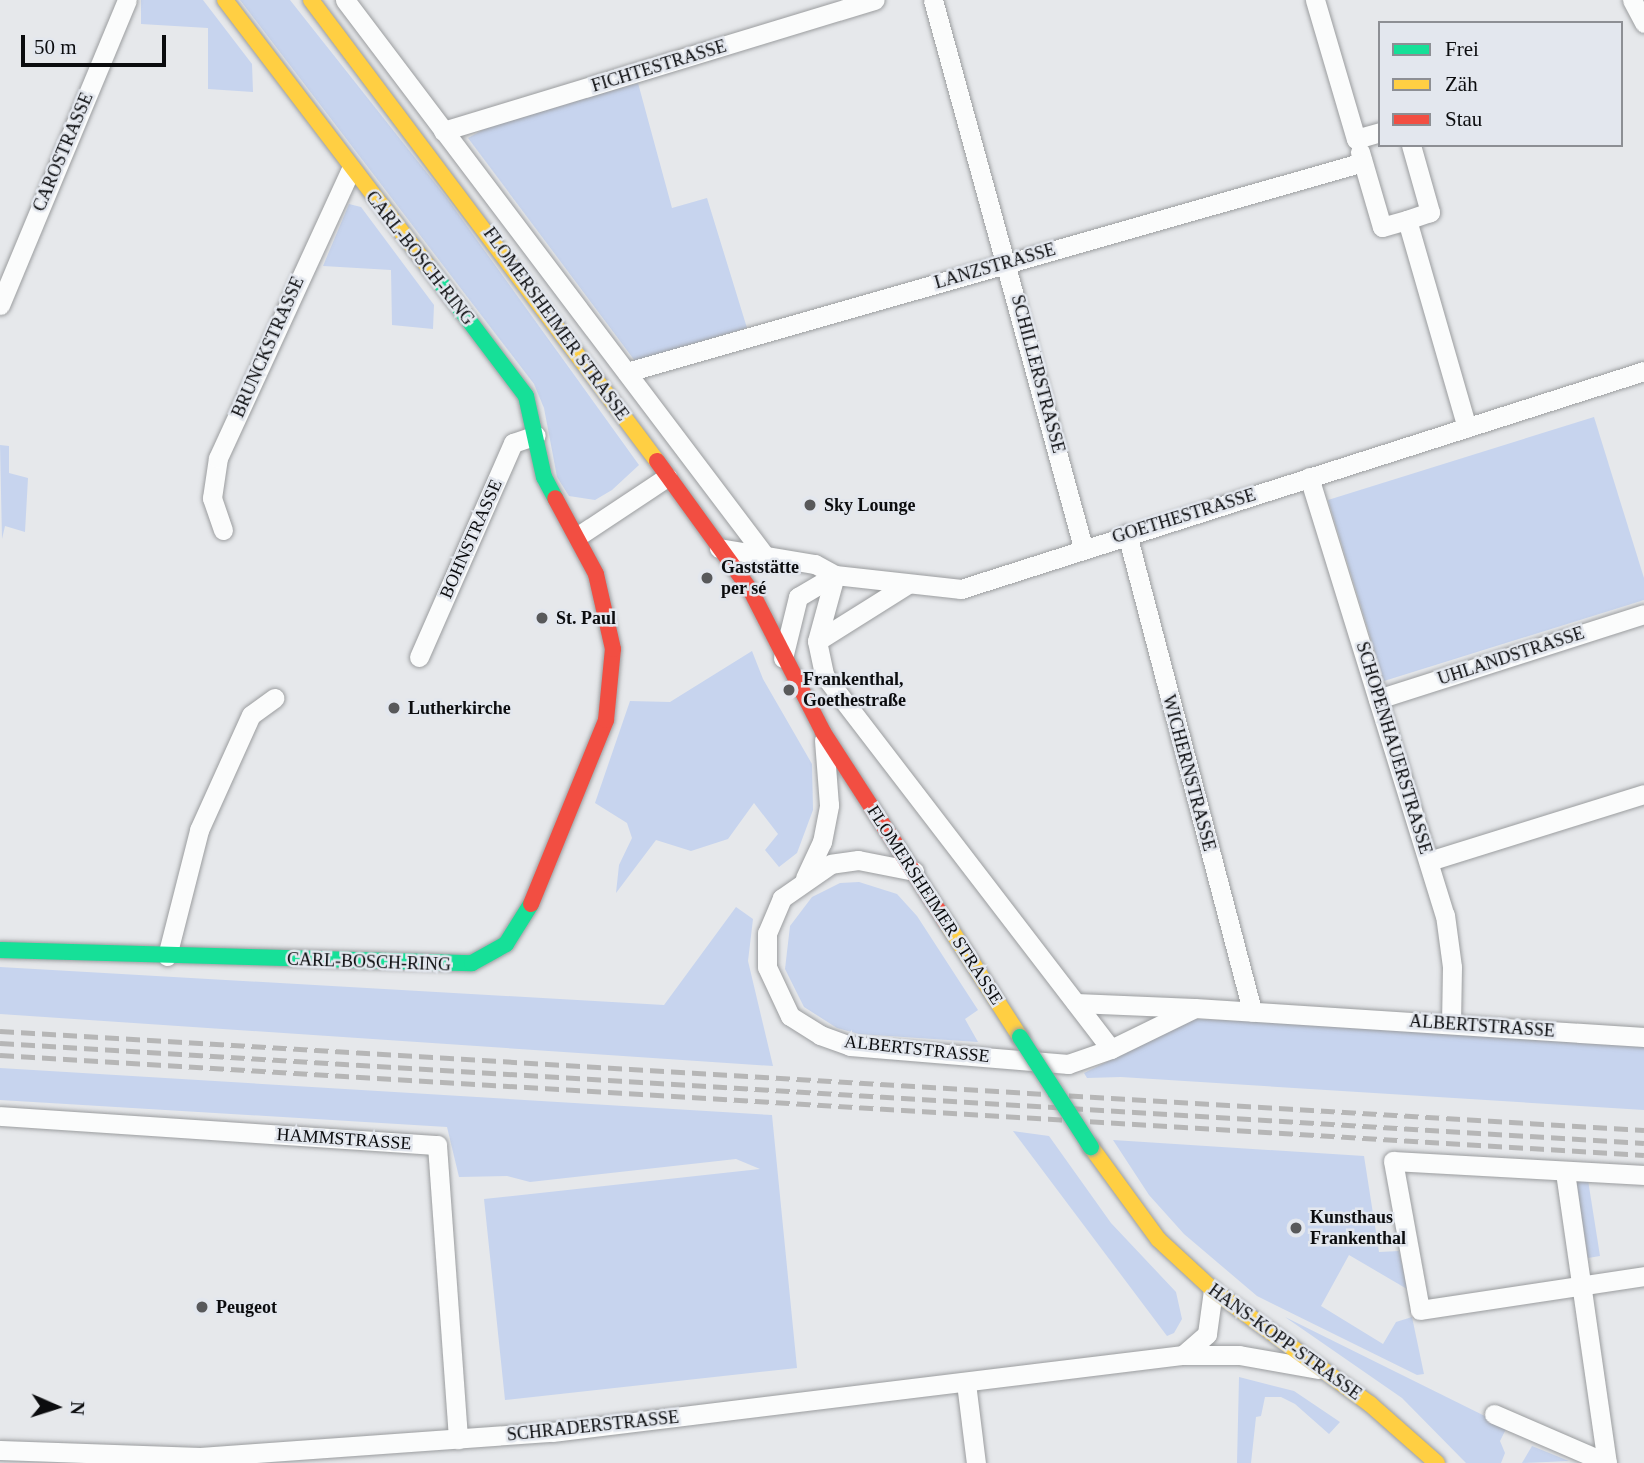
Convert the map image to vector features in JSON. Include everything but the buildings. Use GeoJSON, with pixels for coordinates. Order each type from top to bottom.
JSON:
{"type":"FeatureCollection","features":[{"type":"Feature","properties":{"kind":"main road","name":"CARL-BOSCH-RING"},"geometry":{"type":"LineString","coordinates":[[0,950],[452,965],[472,963],[506,944],[530,907],[606,720],[613,649],[608,614],[578,536],[544,477],[526,396],[225,0]]}},
{"type":"Feature","properties":{"kind":"main road","name":"FLOMERSHEIMER STRASSE"},"geometry":{"type":"LineString","coordinates":[[311,0],[565,333],[758,603],[783,660],[823,732],[1091,1147]]}},
{"type":"Feature","properties":{"kind":"main road","name":"HANS-KOPP-STRASSE"},"geometry":{"type":"LineString","coordinates":[[1091,1147],[1158,1239],[1213,1290],[1319,1370],[1370,1404],[1437,1463]]}},
{"type":"Feature","properties":{"kind":"street","name":"CAROSTRASSE"},"geometry":{"type":"LineString","coordinates":[[0,305],[127,0]]}},
{"type":"Feature","properties":{"kind":"street","name":"FLOMERSHEIMER STRASSE"},"geometry":{"type":"LineString","coordinates":[[345,0],[766,557]]}},
{"type":"Feature","properties":{"kind":"street","name":"FICHTESTRASSE"},"geometry":{"type":"LineString","coordinates":[[443,131],[876,0]]}},
{"type":"Feature","properties":{"kind":"street","name":"SCHILLERSTRASSE"},"geometry":{"type":"LineString","coordinates":[[933,0],[1008,262],[1083,547]]}},
{"type":"Feature","properties":{"kind":"street"},"geometry":{"type":"LineString","coordinates":[[1315,0],[1382,227],[1430,212],[1411,147]]}},
{"type":"Feature","properties":{"kind":"street"},"geometry":{"type":"LineString","coordinates":[[1633,0],[1644,23]]}},
{"type":"Feature","properties":{"kind":"street"},"geometry":{"type":"LineString","coordinates":[[1356,139],[1378,133]]}},
{"type":"Feature","properties":{"kind":"street","name":"LANZSTRASSE"},"geometry":{"type":"LineString","coordinates":[[627,372],[1363,162]]}},
{"type":"Feature","properties":{"kind":"street","name":"BRUNCKSTRASSE"},"geometry":{"type":"LineString","coordinates":[[223,530],[212,498],[218,458],[351,169]]}},
{"type":"Feature","properties":{"kind":"street"},"geometry":{"type":"LineString","coordinates":[[1407,220],[1467,428]]}},
{"type":"Feature","properties":{"kind":"street","name":"GOETHESTRASSE"},"geometry":{"type":"LineString","coordinates":[[719,548],[815,565],[835,575],[961,589],[1083,547],[1644,371]]}},
{"type":"Feature","properties":{"kind":"street","name":"BOHNSTRASSE"},"geometry":{"type":"LineString","coordinates":[[419,657],[513,443],[536,435]]}},
{"type":"Feature","properties":{"kind":"street"},"geometry":{"type":"LineString","coordinates":[[578,536],[667,477]]}},
{"type":"Feature","properties":{"kind":"street","name":"SCHOPENHAUERSTRASSE"},"geometry":{"type":"LineString","coordinates":[[1309,477],[1445,915],[1452,967],[1451,1023]]}},
{"type":"Feature","properties":{"kind":"street","name":"WICHERNSTRASSE"},"geometry":{"type":"LineString","coordinates":[[1127,534],[1252,1012]]}},
{"type":"Feature","properties":{"kind":"street"},"geometry":{"type":"LineString","coordinates":[[783,660],[798,597],[835,575]]}},
{"type":"Feature","properties":{"kind":"street"},"geometry":{"type":"LineString","coordinates":[[835,575],[817,641],[824,675],[1111,1049]]}},
{"type":"Feature","properties":{"kind":"street"},"geometry":{"type":"LineString","coordinates":[[817,641],[908,583]]}},
{"type":"Feature","properties":{"kind":"street","name":"UHLANDSTRASSE"},"geometry":{"type":"LineString","coordinates":[[1378,699],[1644,614]]}},
{"type":"Feature","properties":{"kind":"street"},"geometry":{"type":"LineString","coordinates":[[167,956],[199,830],[251,715],[274,698]]}},
{"type":"Feature","properties":{"kind":"street","name":"ALBERTSTRASSE"},"geometry":{"type":"LineString","coordinates":[[804,878],[822,842],[830,805],[823,732]]}},
{"type":"Feature","properties":{"kind":"street"},"geometry":{"type":"LineString","coordinates":[[1429,862],[1644,794]]}},
{"type":"Feature","properties":{"kind":"street","name":"ALBERTSTRASSE"},"geometry":{"type":"LineString","coordinates":[[914,871],[858,860],[831,864],[804,878],[782,898],[767,933],[767,967],[790,1016],[820,1035],[850,1046],[1068,1064],[1111,1049],[1195,1008]]}},
{"type":"Feature","properties":{"kind":"street","name":"ALBERTSTRASSE"},"geometry":{"type":"LineString","coordinates":[[1076,1003],[1451,1023],[1644,1037]]}},
{"type":"Feature","properties":{"kind":"street","name":"HAMMSTRASSE"},"geometry":{"type":"LineString","coordinates":[[0,1116],[437,1145],[458,1439]]}},
{"type":"Feature","properties":{"kind":"street"},"geometry":{"type":"LineString","coordinates":[[1644,1175],[1393,1161],[1420,1310],[1644,1276]]}},
{"type":"Feature","properties":{"kind":"street"},"geometry":{"type":"LineString","coordinates":[[1565,1171],[1607,1463]]}},
{"type":"Feature","properties":{"kind":"street"},"geometry":{"type":"LineString","coordinates":[[1183,1355],[1206,1334],[1213,1290]]}},
{"type":"Feature","properties":{"kind":"street","name":"SCHRADERSTRASSE"},"geometry":{"type":"LineString","coordinates":[[0,1450],[200,1457],[458,1439],[966,1383],[1183,1355],[1239,1355],[1319,1370]]}},
{"type":"Feature","properties":{"kind":"street"},"geometry":{"type":"LineString","coordinates":[[966,1383],[976,1463]]}},
{"type":"Feature","properties":{"kind":"street"},"geometry":{"type":"LineString","coordinates":[[1494,1414],[1607,1463]]}},
{"type":"Feature","properties":{"kind":"shaded area"},"geometry":{"type":"Polygon","coordinates":[[[141,0],[203,0],[252,64],[253,92],[208,89],[208,28],[141,24],[141,0]]]}},
{"type":"Feature","properties":{"kind":"shaded area"},"geometry":{"type":"Polygon","coordinates":[[[240,0],[290,0],[446,197],[639,465],[612,490],[595,500],[569,496],[557,477],[544,408],[534,384],[240,0]]]}},
{"type":"Feature","properties":{"kind":"shaded area"},"geometry":{"type":"Polygon","coordinates":[[[638,83],[672,208],[707,198],[747,328],[635,361],[468,138],[488,127],[638,83]]]}},
{"type":"Feature","properties":{"kind":"shaded area"},"geometry":{"type":"Polygon","coordinates":[[[349,204],[361,207],[434,305],[433,329],[392,325],[391,270],[323,266],[349,204]]]}},
{"type":"Feature","properties":{"kind":"shaded area"},"geometry":{"type":"Polygon","coordinates":[[[1594,417],[1644,578],[1644,600],[1384,681],[1328,500],[1594,417]]]}},
{"type":"Feature","properties":{"kind":"shaded area"},"geometry":{"type":"Polygon","coordinates":[[[0,445],[9,446],[9,473],[28,478],[25,532],[5,526],[2,539],[0,445]]]}},
{"type":"Feature","properties":{"kind":"shaded area"},"geometry":{"type":"Polygon","coordinates":[[[752,651],[763,679],[812,764],[813,810],[797,853],[779,867],[765,850],[778,834],[754,803],[728,839],[691,851],[656,840],[616,893],[619,865],[632,838],[627,823],[595,803],[630,701],[670,702],[752,651]]]}},
{"type":"Feature","properties":{"kind":"shaded area"},"geometry":{"type":"Polygon","coordinates":[[[859,882],[897,894],[917,916],[978,1010],[965,1019],[978,1042],[859,1034],[837,1028],[804,1007],[785,969],[790,926],[812,897],[840,883],[859,882]]]}},
{"type":"Feature","properties":{"kind":"shaded area"},"geometry":{"type":"Polygon","coordinates":[[[736,907],[753,919],[748,961],[773,1066],[0,1014],[0,967],[664,1005],[736,907]]]}},
{"type":"Feature","properties":{"kind":"shaded area"},"geometry":{"type":"Polygon","coordinates":[[[1195,1019],[1457,1029],[1644,1043],[1644,1110],[1121,1077],[1087,1078],[1084,1073],[1195,1019]]]}},
{"type":"Feature","properties":{"kind":"shaded area"},"geometry":{"type":"Polygon","coordinates":[[[0,1068],[772,1115],[797,1368],[505,1400],[484,1199],[760,1169],[736,1159],[530,1182],[507,1176],[459,1177],[447,1127],[0,1100],[0,1068]]]}},
{"type":"Feature","properties":{"kind":"shaded area"},"geometry":{"type":"Polygon","coordinates":[[[1013,1131],[1049,1136],[1111,1223],[1176,1292],[1182,1319],[1174,1333],[1167,1336],[1013,1131]]]}},
{"type":"Feature","properties":{"kind":"shaded area"},"geometry":{"type":"Polygon","coordinates":[[[1113,1140],[1364,1156],[1379,1252],[1399,1251],[1407,1289],[1349,1255],[1321,1306],[1383,1344],[1396,1322],[1412,1317],[1424,1374],[1417,1375],[1257,1296],[1184,1234],[1149,1195],[1113,1140]]]}},
{"type":"Feature","properties":{"kind":"shaded area"},"geometry":{"type":"Polygon","coordinates":[[[1576,1179],[1588,1180],[1600,1256],[1588,1258],[1576,1179]]]}},
{"type":"Feature","properties":{"kind":"shaded area"},"geometry":{"type":"Polygon","coordinates":[[[1285,1317],[1507,1427],[1500,1441],[1505,1453],[1501,1463],[1466,1463],[1402,1398],[1285,1317]]]}},
{"type":"Feature","properties":{"kind":"shaded area"},"geometry":{"type":"Polygon","coordinates":[[[1239,1377],[1294,1391],[1340,1422],[1329,1434],[1295,1404],[1281,1397],[1265,1397],[1261,1416],[1256,1417],[1251,1463],[1237,1463],[1239,1377]]]}},
{"type":"Feature","properties":{"kind":"shaded area"},"geometry":{"type":"Polygon","coordinates":[[[1532,1446],[1569,1461],[1522,1463],[1532,1446]]]}},
{"type":"Feature","properties":{"kind":"railway"},"geometry":{"type":"LineString","coordinates":[[0,1031],[1644,1130]]}},
{"type":"Feature","properties":{"kind":"railway"},"geometry":{"type":"LineString","coordinates":[[0,1043],[1644,1143]]}},
{"type":"Feature","properties":{"kind":"railway"},"geometry":{"type":"LineString","coordinates":[[0,1055],[1644,1155]]}},
{"type":"Feature","properties":{"kind":"traffic: fast"},"geometry":{"type":"LineString","coordinates":[[430,269],[526,396],[544,477],[555,498]]}},
{"type":"Feature","properties":{"kind":"traffic: fast"},"geometry":{"type":"LineString","coordinates":[[0,950],[472,963],[506,944],[531,904]]}},
{"type":"Feature","properties":{"kind":"traffic: fast"},"geometry":{"type":"LineString","coordinates":[[1020,1037],[1091,1147]]}},
{"type":"Feature","properties":{"kind":"traffic: slow"},"geometry":{"type":"LineString","coordinates":[[225,0],[430,269]]}},
{"type":"Feature","properties":{"kind":"traffic: slow"},"geometry":{"type":"LineString","coordinates":[[311,0],[657,461]]}},
{"type":"Feature","properties":{"kind":"traffic: slow"},"geometry":{"type":"LineString","coordinates":[[946,922],[1020,1037]]}},
{"type":"Feature","properties":{"kind":"traffic: slow"},"geometry":{"type":"LineString","coordinates":[[1091,1147],[1158,1239],[1213,1290],[1370,1404],[1437,1463]]}},
{"type":"Feature","properties":{"kind":"traffic: jam"},"geometry":{"type":"LineString","coordinates":[[657,461],[751,591],[823,732],[946,922]]}},
{"type":"Feature","properties":{"kind":"traffic: jam"},"geometry":{"type":"LineString","coordinates":[[531,904],[606,720],[613,649],[596,574],[555,498]]}},
{"type":"Feature","properties":{"kind":"place","name":"Sky Lounge"},"geometry":{"type":"Point","coordinates":[810,505]}},
{"type":"Feature","properties":{"kind":"place","name":"Gaststätte per sé"},"geometry":{"type":"Point","coordinates":[707,578]}},
{"type":"Feature","properties":{"kind":"place","name":"St. Paul"},"geometry":{"type":"Point","coordinates":[542,618]}},
{"type":"Feature","properties":{"kind":"place","name":"Frankenthal, Goethestraße"},"geometry":{"type":"Point","coordinates":[789,690]}},
{"type":"Feature","properties":{"kind":"place","name":"Lutherkirche"},"geometry":{"type":"Point","coordinates":[394,708]}},
{"type":"Feature","properties":{"kind":"place","name":"Kunsthaus Frankenthal"},"geometry":{"type":"Point","coordinates":[1296,1228]}},
{"type":"Feature","properties":{"kind":"place","name":"Peugeot"},"geometry":{"type":"Point","coordinates":[202,1307]}}]}
